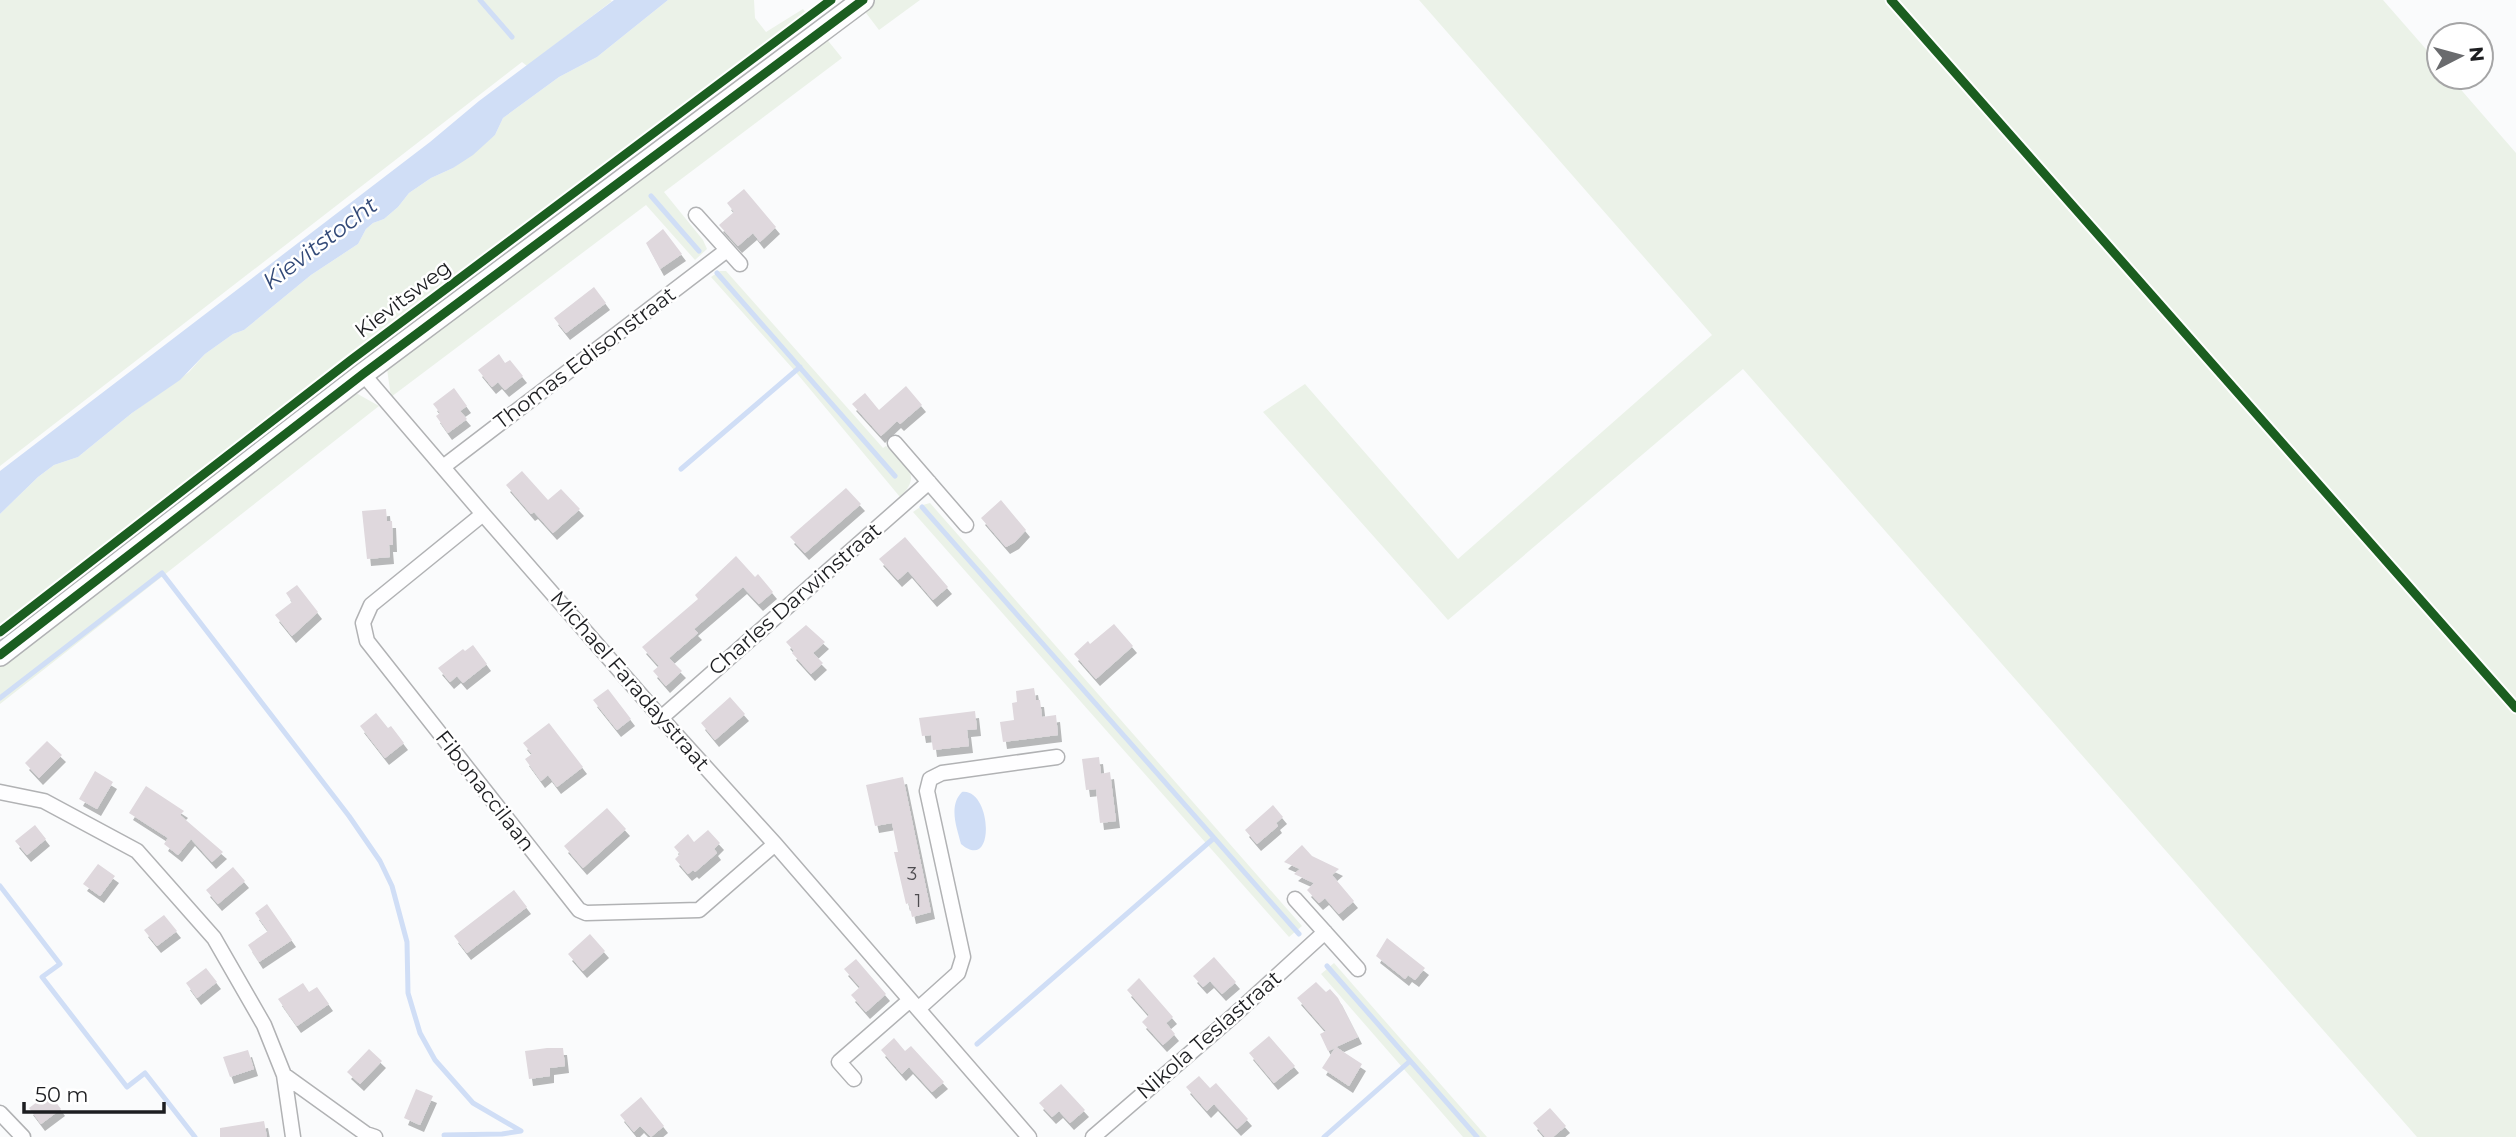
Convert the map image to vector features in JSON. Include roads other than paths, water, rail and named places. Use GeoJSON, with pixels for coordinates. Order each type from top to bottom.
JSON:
{"type":"FeatureCollection","features":[{"type":"Feature","properties":{"kind":"street","name":"Kievitsweg"},"geometry":{"type":"LineString","coordinates":[[0,655],[363,374],[863,0]]}},
{"type":"Feature","properties":{"kind":"street"},"geometry":{"type":"LineString","coordinates":[[696,215],[740,264]]}},
{"type":"Feature","properties":{"kind":"street","name":"Thomas Edisonstraat"},"geometry":{"type":"LineString","coordinates":[[443,467],[727,250]]}},
{"type":"Feature","properties":{"kind":"street","name":"Michael Faradaystraat"},"geometry":{"type":"LineString","coordinates":[[363,374],[1029,1137]]}},
{"type":"Feature","properties":{"kind":"street"},"geometry":{"type":"LineString","coordinates":[[895,443],[966,524]]}},
{"type":"Feature","properties":{"kind":"street","name":"Charles Darwinstraat"},"geometry":{"type":"LineString","coordinates":[[661,718],[929,482]]}},
{"type":"Feature","properties":{"kind":"street","name":"Fibonaccilaan"},"geometry":{"type":"LineString","coordinates":[[483,514],[371,605],[363,623],[367,641],[579,910],[586,913],[699,910],[775,844]]}},
{"type":"Feature","properties":{"kind":"street"},"geometry":{"type":"LineString","coordinates":[[854,1079],[839,1062],[958,973],[963,957],[928,791],[930,779],[942,773],[1058,757]]}},
{"type":"Feature","properties":{"kind":"street"},"geometry":{"type":"LineString","coordinates":[[0,792],[44,801],[136,851],[214,938],[264,1025],[284,1075],[293,1137]]}},
{"type":"Feature","properties":{"kind":"street"},"geometry":{"type":"LineString","coordinates":[[1295,899],[1358,968]]}},
{"type":"Feature","properties":{"kind":"street","name":"Nikola Teslastraat"},"geometry":{"type":"LineString","coordinates":[[1093,1137],[1232,1017],[1325,932]]}},
{"type":"Feature","properties":{"kind":"street"},"geometry":{"type":"LineString","coordinates":[[284,1075],[375,1137]]}},
{"type":"Feature","properties":{"kind":"street"},"geometry":{"type":"LineString","coordinates":[[0,1113],[23,1137]]}},
{"type":"Feature","properties":{"kind":"water","name":"Kievitstocht"},"geometry":{"type":"Polygon","coordinates":[[[614,0],[668,0],[597,57],[559,77],[503,118],[495,135],[473,155],[409,193],[384,219],[366,229],[358,244],[311,275],[244,330],[233,334],[205,354],[180,380],[132,413],[78,457],[54,465],[38,477],[0,514],[0,471],[614,0]]]}},
{"type":"Feature","properties":{"kind":"water"},"geometry":{"type":"Polygon","coordinates":[[[962,792],[972,794],[984,815],[985,840],[980,848],[972,850],[961,844],[956,824],[955,804],[962,792]]]}},
{"type":"Feature","properties":{"kind":"waterway"},"geometry":{"type":"LineString","coordinates":[[480,0],[512,37]]}},
{"type":"Feature","properties":{"kind":"waterway"},"geometry":{"type":"LineString","coordinates":[[651,196],[699,251]]}},
{"type":"Feature","properties":{"kind":"waterway"},"geometry":{"type":"LineString","coordinates":[[717,273],[895,476]]}},
{"type":"Feature","properties":{"kind":"waterway"},"geometry":{"type":"LineString","coordinates":[[681,469],[800,367]]}},
{"type":"Feature","properties":{"kind":"waterway"},"geometry":{"type":"LineString","coordinates":[[922,507],[1299,934]]}},
{"type":"Feature","properties":{"kind":"waterway"},"geometry":{"type":"LineString","coordinates":[[0,698],[162,573],[349,816],[380,861],[392,886],[407,942],[408,993],[420,1033],[435,1060],[473,1103],[521,1131],[444,1135]]}},
{"type":"Feature","properties":{"kind":"waterway"},"geometry":{"type":"LineString","coordinates":[[977,1044],[1214,838]]}},
{"type":"Feature","properties":{"kind":"waterway"},"geometry":{"type":"LineString","coordinates":[[0,886],[60,964],[42,977],[127,1087],[145,1073],[195,1137]]}},
{"type":"Feature","properties":{"kind":"waterway"},"geometry":{"type":"LineString","coordinates":[[1327,966],[1477,1137]]}},
{"type":"Feature","properties":{"kind":"waterway"},"geometry":{"type":"LineString","coordinates":[[1324,1137],[1410,1061]]}}]}
